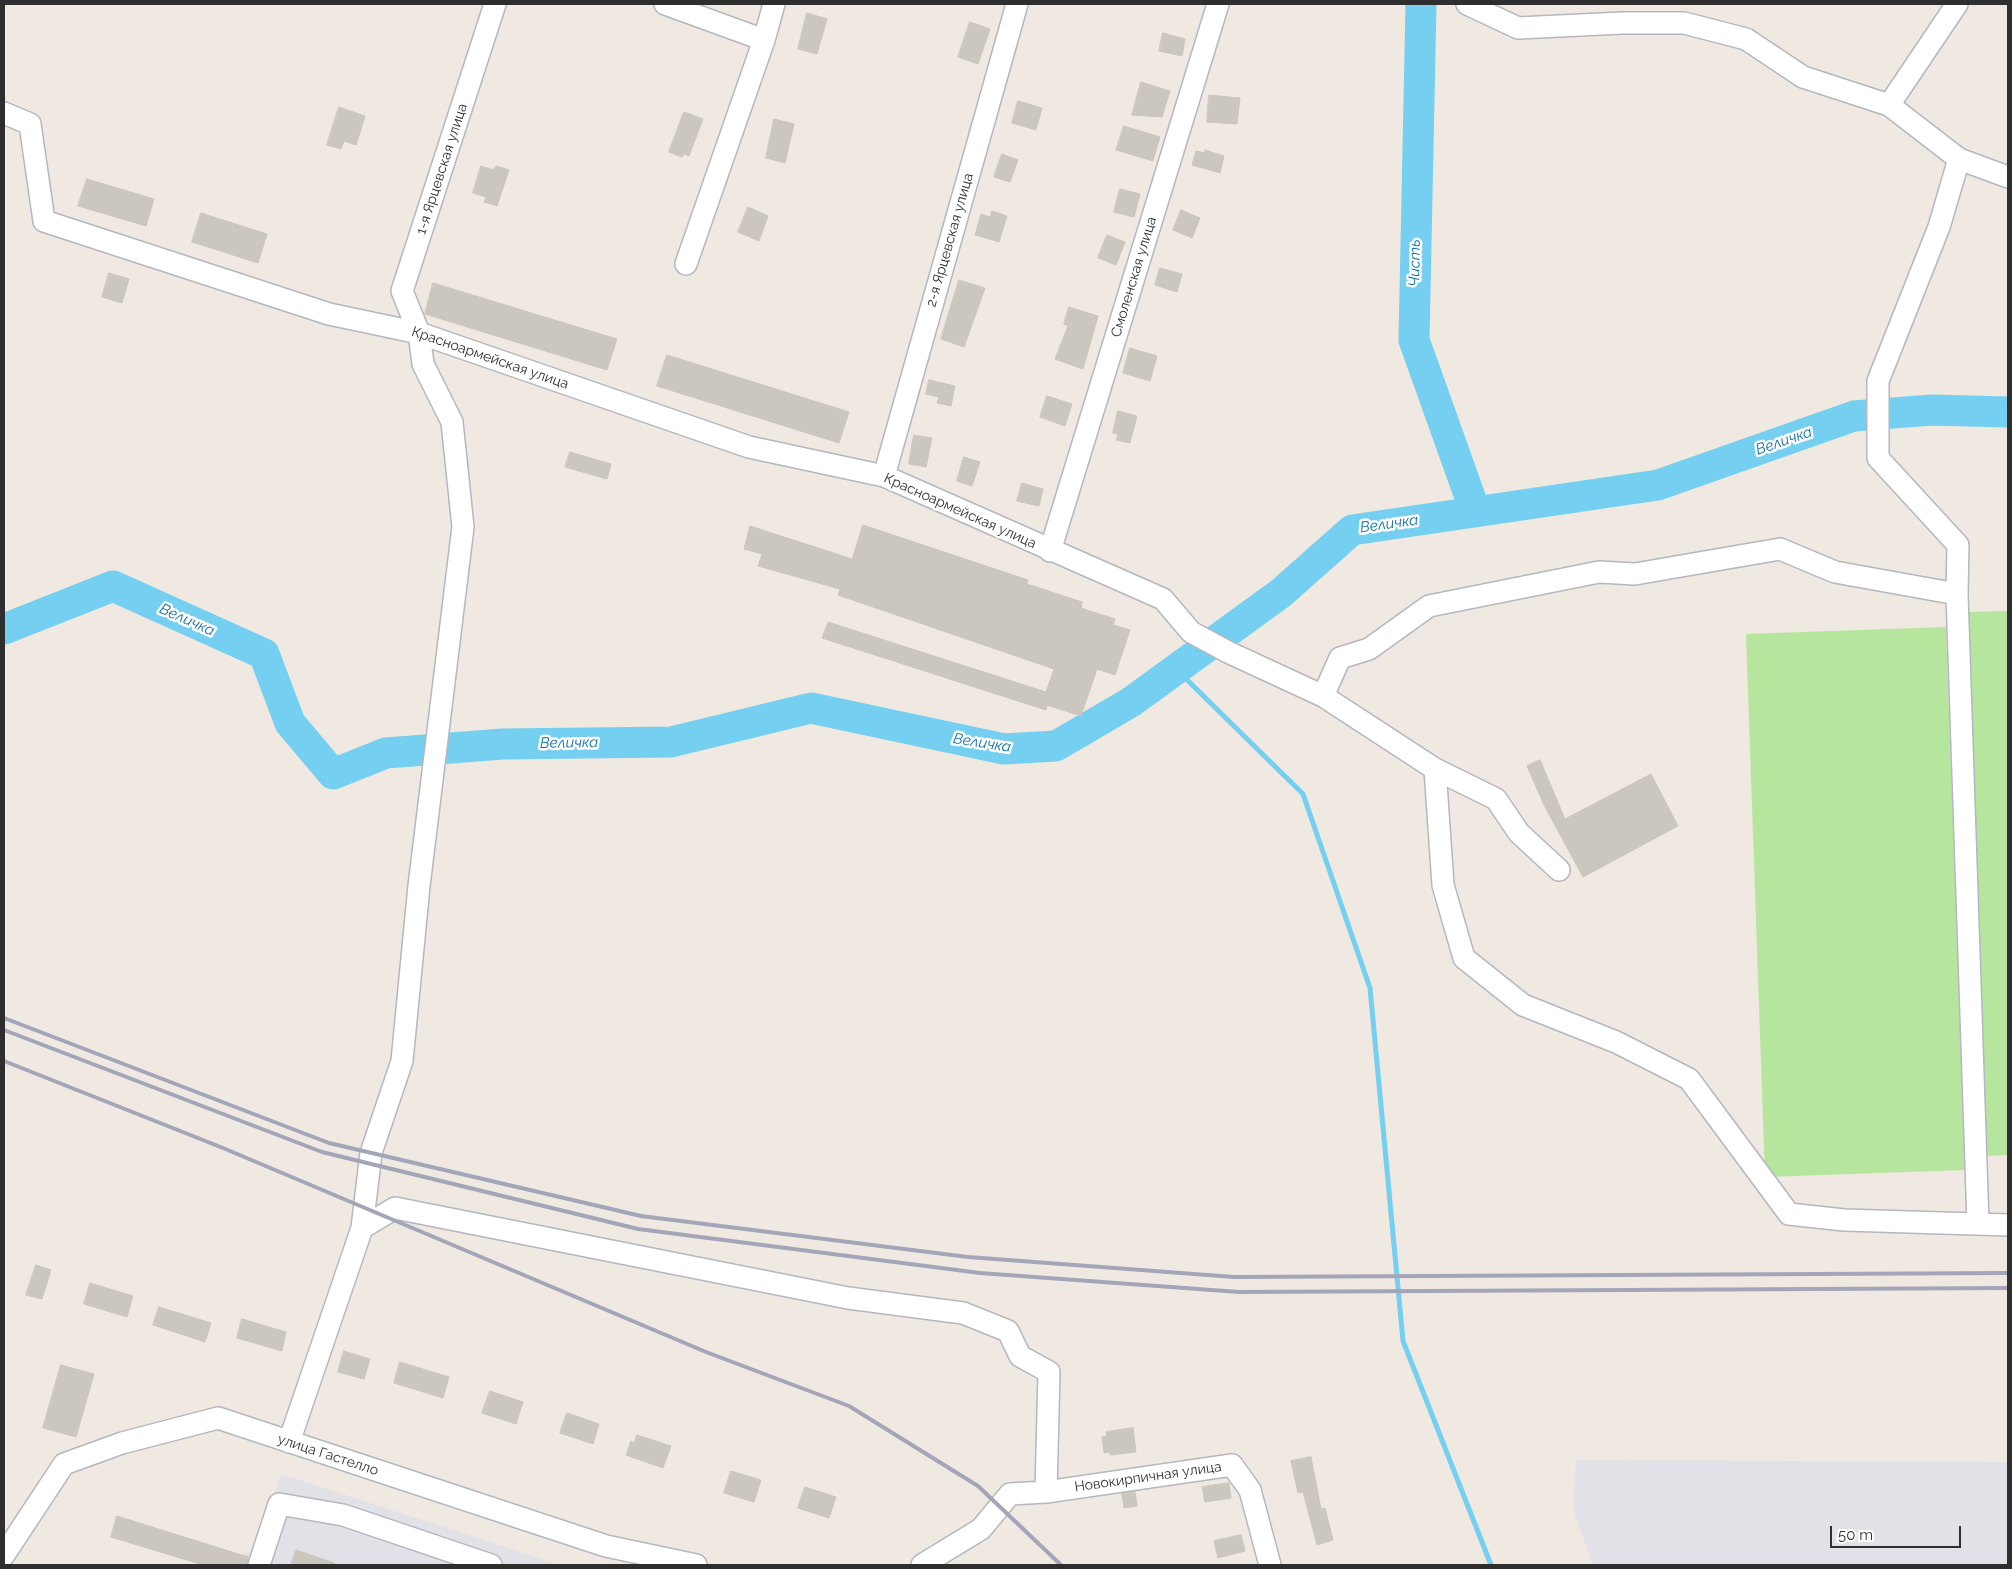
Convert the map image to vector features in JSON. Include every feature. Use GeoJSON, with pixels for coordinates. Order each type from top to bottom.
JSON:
{"type":"FeatureCollection","features":[{"type":"Feature","properties":{"kind":"street","name":"1-я Ярцевская улица"},"geometry":{"type":"LineString","coordinates":[[289,1442],[362,1228],[371,1153],[402,1062],[419,886],[462,527],[452,422],[423,364],[419,333],[402,291],[495,4]]}},
{"type":"Feature","properties":{"kind":"street"},"geometry":{"type":"LineString","coordinates":[[665,4],[764,40]]}},
{"type":"Feature","properties":{"kind":"street"},"geometry":{"type":"LineString","coordinates":[[686,264],[764,40],[774,4]]}},
{"type":"Feature","properties":{"kind":"street","name":"2-я Ярцевская улица"},"geometry":{"type":"LineString","coordinates":[[884,476],[1017,4]]}},
{"type":"Feature","properties":{"kind":"street","name":"Смоленская улица"},"geometry":{"type":"LineString","coordinates":[[1050,551],[1218,4]]}},
{"type":"Feature","properties":{"kind":"street"},"geometry":{"type":"LineString","coordinates":[[1467,4],[1518,28],[1622,23],[1684,23],[1746,39],[1803,77],[1889,105],[1959,159],[2008,178]]}},
{"type":"Feature","properties":{"kind":"street"},"geometry":{"type":"LineString","coordinates":[[1889,105],[1957,4]]}},
{"type":"Feature","properties":{"kind":"street","name":"Красноармейская улица"},"geometry":{"type":"LineString","coordinates":[[4,113],[30,124],[44,221],[329,314],[419,333],[749,447],[884,476],[1050,551],[1163,599],[1191,632],[1228,652],[1324,696],[1436,769],[1496,799],[1519,833],[1559,870]]}},
{"type":"Feature","properties":{"kind":"street"},"geometry":{"type":"LineString","coordinates":[[1959,159],[1939,227],[1878,381],[1878,458],[1958,545],[1957,594],[1978,1224]]}},
{"type":"Feature","properties":{"kind":"street"},"geometry":{"type":"LineString","coordinates":[[1324,696],[1340,658],[1369,649],[1429,606],[1598,572],[1635,574],[1780,548],[1834,572],[1957,594]]}},
{"type":"Feature","properties":{"kind":"street"},"geometry":{"type":"LineString","coordinates":[[1436,769],[1442,885],[1464,958],[1522,1005],[1616,1042],[1689,1079],[1789,1214],[1844,1220],[2008,1225]]}},
{"type":"Feature","properties":{"kind":"street"},"geometry":{"type":"LineString","coordinates":[[362,1228],[395,1208],[552,1241],[848,1298],[963,1313],[1008,1331],[1020,1356],[1049,1372],[1046,1492],[1010,1494],[981,1529],[922,1565]]}},
{"type":"Feature","properties":{"kind":"street","name":"улица Гастелло"},"geometry":{"type":"LineString","coordinates":[[4,1555],[64,1464],[122,1443],[218,1418],[606,1546],[696,1565]]}},
{"type":"Feature","properties":{"kind":"street","name":"Новокирпичная улица"},"geometry":{"type":"LineString","coordinates":[[1046,1492],[1232,1465],[1250,1490],[1270,1565]]}},
{"type":"Feature","properties":{"kind":"street"},"geometry":{"type":"LineString","coordinates":[[259,1565],[279,1504],[343,1515],[491,1565]]}},
{"type":"Feature","properties":{"kind":"shaded area"},"geometry":{"type":"Polygon","coordinates":[[[1576,1460],[2008,1462],[2008,1565],[1593,1565],[1573,1509],[1576,1460]]]}},
{"type":"Feature","properties":{"kind":"shaded area"},"geometry":{"type":"Polygon","coordinates":[[[281,1474],[560,1565],[237,1565],[240,1555],[255,1551],[281,1474]]]}},
{"type":"Feature","properties":{"kind":"green space"},"geometry":{"type":"Polygon","coordinates":[[[2008,611],[2008,1155],[1985,1156],[1966,612],[2008,611]]]}},
{"type":"Feature","properties":{"kind":"green space"},"geometry":{"type":"Polygon","coordinates":[[[1946,627],[1965,1170],[1765,1177],[1746,634],[1946,627]]]}},
{"type":"Feature","properties":{"kind":"building"},"geometry":{"type":"Polygon","coordinates":[[[807,13],[827,19],[817,54],[798,49],[807,13]]]}},
{"type":"Feature","properties":{"kind":"building"},"geometry":{"type":"Polygon","coordinates":[[[970,22],[990,29],[978,64],[958,57],[970,22]]]}},
{"type":"Feature","properties":{"kind":"building"},"geometry":{"type":"Polygon","coordinates":[[[1163,33],[1185,39],[1182,56],[1159,51],[1163,33]]]}},
{"type":"Feature","properties":{"kind":"building"},"geometry":{"type":"Polygon","coordinates":[[[1141,82],[1170,91],[1162,117],[1132,115],[1141,82]]]}},
{"type":"Feature","properties":{"kind":"building"},"geometry":{"type":"Polygon","coordinates":[[[1209,95],[1240,98],[1237,124],[1207,122],[1209,95]]]}},
{"type":"Feature","properties":{"kind":"building"},"geometry":{"type":"Polygon","coordinates":[[[1018,101],[1042,108],[1036,130],[1012,123],[1018,101]]]}},
{"type":"Feature","properties":{"kind":"building"},"geometry":{"type":"Polygon","coordinates":[[[339,107],[365,116],[356,145],[344,141],[341,149],[327,145],[339,107]]]}},
{"type":"Feature","properties":{"kind":"building"},"geometry":{"type":"Polygon","coordinates":[[[684,112],[703,119],[689,156],[684,154],[682,157],[669,152],[684,112]]]}},
{"type":"Feature","properties":{"kind":"building"},"geometry":{"type":"Polygon","coordinates":[[[774,119],[794,124],[785,163],[766,158],[774,119]]]}},
{"type":"Feature","properties":{"kind":"building"},"geometry":{"type":"Polygon","coordinates":[[[1124,126],[1160,137],[1153,161],[1116,150],[1124,126]]]}},
{"type":"Feature","properties":{"kind":"building"},"geometry":{"type":"Polygon","coordinates":[[[1205,150],[1224,156],[1220,173],[1192,165],[1196,151],[1205,153],[1205,150]]]}},
{"type":"Feature","properties":{"kind":"building"},"geometry":{"type":"Polygon","coordinates":[[[1002,154],[1018,160],[1010,182],[994,177],[1002,154]]]}},
{"type":"Feature","properties":{"kind":"building"},"geometry":{"type":"Polygon","coordinates":[[[481,166],[494,170],[496,166],[509,170],[497,206],[484,202],[486,197],[473,193],[481,166]]]}},
{"type":"Feature","properties":{"kind":"building"},"geometry":{"type":"Polygon","coordinates":[[[87,179],[154,199],[146,226],[78,206],[87,179]]]}},
{"type":"Feature","properties":{"kind":"building"},"geometry":{"type":"Polygon","coordinates":[[[1120,189],[1140,194],[1134,217],[1114,212],[1120,189]]]}},
{"type":"Feature","properties":{"kind":"building"},"geometry":{"type":"Polygon","coordinates":[[[748,207],[768,216],[759,241],[738,232],[748,207]]]}},
{"type":"Feature","properties":{"kind":"building"},"geometry":{"type":"Polygon","coordinates":[[[1181,210],[1200,218],[1192,238],[1173,230],[1181,210]]]}},
{"type":"Feature","properties":{"kind":"building"},"geometry":{"type":"Polygon","coordinates":[[[992,211],[1007,216],[999,242],[975,235],[981,214],[990,217],[992,211]]]}},
{"type":"Feature","properties":{"kind":"building"},"geometry":{"type":"Polygon","coordinates":[[[201,213],[267,234],[258,263],[192,242],[201,213]]]}},
{"type":"Feature","properties":{"kind":"building"},"geometry":{"type":"Polygon","coordinates":[[[1107,235],[1125,242],[1116,265],[1098,258],[1107,235]]]}},
{"type":"Feature","properties":{"kind":"building"},"geometry":{"type":"Polygon","coordinates":[[[1160,268],[1182,274],[1177,292],[1155,285],[1160,268]]]}},
{"type":"Feature","properties":{"kind":"building"},"geometry":{"type":"Polygon","coordinates":[[[109,273],[129,279],[122,303],[102,297],[109,273]]]}},
{"type":"Feature","properties":{"kind":"building"},"geometry":{"type":"Polygon","coordinates":[[[959,280],[985,288],[964,347],[941,339],[959,280]]]}},
{"type":"Feature","properties":{"kind":"building"},"geometry":{"type":"Polygon","coordinates":[[[433,283],[617,339],[607,370],[425,314],[433,283]]]}},
{"type":"Feature","properties":{"kind":"building"},"geometry":{"type":"Polygon","coordinates":[[[1069,307],[1098,316],[1083,369],[1055,359],[1068,326],[1064,324],[1069,307]]]}},
{"type":"Feature","properties":{"kind":"building"},"geometry":{"type":"Polygon","coordinates":[[[1130,348],[1157,356],[1150,381],[1123,373],[1130,348]]]}},
{"type":"Feature","properties":{"kind":"building"},"geometry":{"type":"Polygon","coordinates":[[[667,355],[849,412],[839,443],[657,386],[667,355]]]}},
{"type":"Feature","properties":{"kind":"building"},"geometry":{"type":"Polygon","coordinates":[[[929,380],[955,386],[951,406],[937,403],[939,397],[926,394],[929,380]]]}},
{"type":"Feature","properties":{"kind":"building"},"geometry":{"type":"Polygon","coordinates":[[[1047,396],[1072,404],[1065,426],[1040,417],[1047,396]]]}},
{"type":"Feature","properties":{"kind":"building"},"geometry":{"type":"Polygon","coordinates":[[[1118,411],[1137,416],[1130,443],[1116,440],[1118,434],[1113,433],[1118,411]]]}},
{"type":"Feature","properties":{"kind":"building"},"geometry":{"type":"Polygon","coordinates":[[[914,435],[932,438],[926,467],[909,464],[914,435]]]}},
{"type":"Feature","properties":{"kind":"building"},"geometry":{"type":"Polygon","coordinates":[[[570,452],[611,464],[607,479],[565,467],[570,452]]]}},
{"type":"Feature","properties":{"kind":"building"},"geometry":{"type":"Polygon","coordinates":[[[964,457],[980,462],[972,486],[957,481],[964,457]]]}},
{"type":"Feature","properties":{"kind":"building"},"geometry":{"type":"Polygon","coordinates":[[[1022,483],[1043,489],[1039,506],[1017,501],[1022,483]]]}},
{"type":"Feature","properties":{"kind":"building"},"geometry":{"type":"Polygon","coordinates":[[[863,525],[1028,580],[1027,584],[1082,602],[1081,608],[1115,619],[1113,625],[1130,630],[1115,675],[1097,669],[1081,716],[1047,705],[1046,710],[822,638],[828,622],[1046,692],[1054,669],[838,595],[840,589],[758,566],[762,554],[744,549],[750,526],[852,559],[863,525]]]}},
{"type":"Feature","properties":{"kind":"building"},"geometry":{"type":"Polygon","coordinates":[[[1540,760],[1565,819],[1651,774],[1678,826],[1583,877],[1544,805],[1527,766],[1540,760]]]}},
{"type":"Feature","properties":{"kind":"building"},"geometry":{"type":"Polygon","coordinates":[[[36,1265],[51,1270],[42,1299],[26,1295],[36,1265]]]}},
{"type":"Feature","properties":{"kind":"building"},"geometry":{"type":"Polygon","coordinates":[[[90,1283],[133,1296],[127,1317],[84,1304],[90,1283]]]}},
{"type":"Feature","properties":{"kind":"building"},"geometry":{"type":"Polygon","coordinates":[[[159,1307],[211,1323],[205,1342],[153,1325],[159,1307]]]}},
{"type":"Feature","properties":{"kind":"building"},"geometry":{"type":"Polygon","coordinates":[[[242,1319],[286,1332],[282,1351],[237,1338],[242,1319]]]}},
{"type":"Feature","properties":{"kind":"building"},"geometry":{"type":"Polygon","coordinates":[[[344,1351],[370,1359],[364,1379],[338,1372],[344,1351]]]}},
{"type":"Feature","properties":{"kind":"building"},"geometry":{"type":"Polygon","coordinates":[[[400,1362],[449,1377],[443,1398],[394,1383],[400,1362]]]}},
{"type":"Feature","properties":{"kind":"building"},"geometry":{"type":"Polygon","coordinates":[[[61,1365],[94,1374],[76,1437],[43,1428],[61,1365]]]}},
{"type":"Feature","properties":{"kind":"building"},"geometry":{"type":"Polygon","coordinates":[[[490,1391],[523,1402],[516,1424],[482,1413],[490,1391]]]}},
{"type":"Feature","properties":{"kind":"building"},"geometry":{"type":"Polygon","coordinates":[[[567,1413],[599,1424],[593,1444],[560,1433],[567,1413]]]}},
{"type":"Feature","properties":{"kind":"building"},"geometry":{"type":"Polygon","coordinates":[[[1133,1428],[1136,1452],[1110,1455],[1110,1452],[1104,1453],[1102,1437],[1107,1436],[1106,1432],[1133,1428]]]}},
{"type":"Feature","properties":{"kind":"building"},"geometry":{"type":"Polygon","coordinates":[[[637,1435],[671,1446],[663,1468],[626,1455],[631,1441],[634,1443],[637,1435]]]}},
{"type":"Feature","properties":{"kind":"building"},"geometry":{"type":"Polygon","coordinates":[[[1311,1457],[1321,1509],[1325,1508],[1333,1540],[1317,1545],[1303,1492],[1298,1493],[1291,1461],[1311,1457]]]}},
{"type":"Feature","properties":{"kind":"building"},"geometry":{"type":"Polygon","coordinates":[[[731,1471],[761,1480],[754,1502],[724,1493],[731,1471]]]}},
{"type":"Feature","properties":{"kind":"building"},"geometry":{"type":"Polygon","coordinates":[[[1229,1483],[1231,1498],[1205,1502],[1202,1487],[1229,1483]]]}},
{"type":"Feature","properties":{"kind":"building"},"geometry":{"type":"Polygon","coordinates":[[[805,1487],[836,1497],[829,1518],[798,1508],[805,1487]]]}},
{"type":"Feature","properties":{"kind":"building"},"geometry":{"type":"Polygon","coordinates":[[[1135,1492],[1137,1506],[1124,1508],[1122,1494],[1135,1492]]]}},
{"type":"Feature","properties":{"kind":"building"},"geometry":{"type":"Polygon","coordinates":[[[117,1516],[248,1557],[247,1565],[203,1565],[111,1537],[117,1516]]]}},
{"type":"Feature","properties":{"kind":"building"},"geometry":{"type":"Polygon","coordinates":[[[1241,1535],[1245,1551],[1218,1558],[1214,1541],[1241,1535]]]}},
{"type":"Feature","properties":{"kind":"building"},"geometry":{"type":"Polygon","coordinates":[[[296,1550],[334,1563],[334,1565],[291,1565],[296,1550]]]}},
{"type":"Feature","properties":{"kind":"waterway","name":"Чисть"},"geometry":{"type":"LineString","coordinates":[[1421,4],[1414,340],[1475,511]]}},
{"type":"Feature","properties":{"kind":"waterway","name":"Величка"},"geometry":{"type":"LineString","coordinates":[[4,629],[113,586],[264,654],[290,723],[333,774],[386,753],[503,744],[671,742],[811,708],[1004,749],[1056,746],[1131,702],[1281,593],[1352,530],[1658,485],[1854,416],[1932,410],[2008,412]]}},
{"type":"Feature","properties":{"kind":"waterway"},"geometry":{"type":"LineString","coordinates":[[1176,669],[1303,794],[1370,988],[1403,1341],[1491,1565]]}},
{"type":"Feature","properties":{"kind":"railway"},"geometry":{"type":"LineString","coordinates":[[4,1018],[329,1143],[641,1216],[968,1257],[1234,1277],[2008,1273]]}},
{"type":"Feature","properties":{"kind":"railway"},"geometry":{"type":"LineString","coordinates":[[4,1030],[322,1152],[638,1229],[980,1273],[1239,1292],[2008,1288]]}},
{"type":"Feature","properties":{"kind":"railway"},"geometry":{"type":"LineString","coordinates":[[4,1061],[223,1148],[706,1352],[849,1406],[978,1486],[1061,1565]]}}]}
